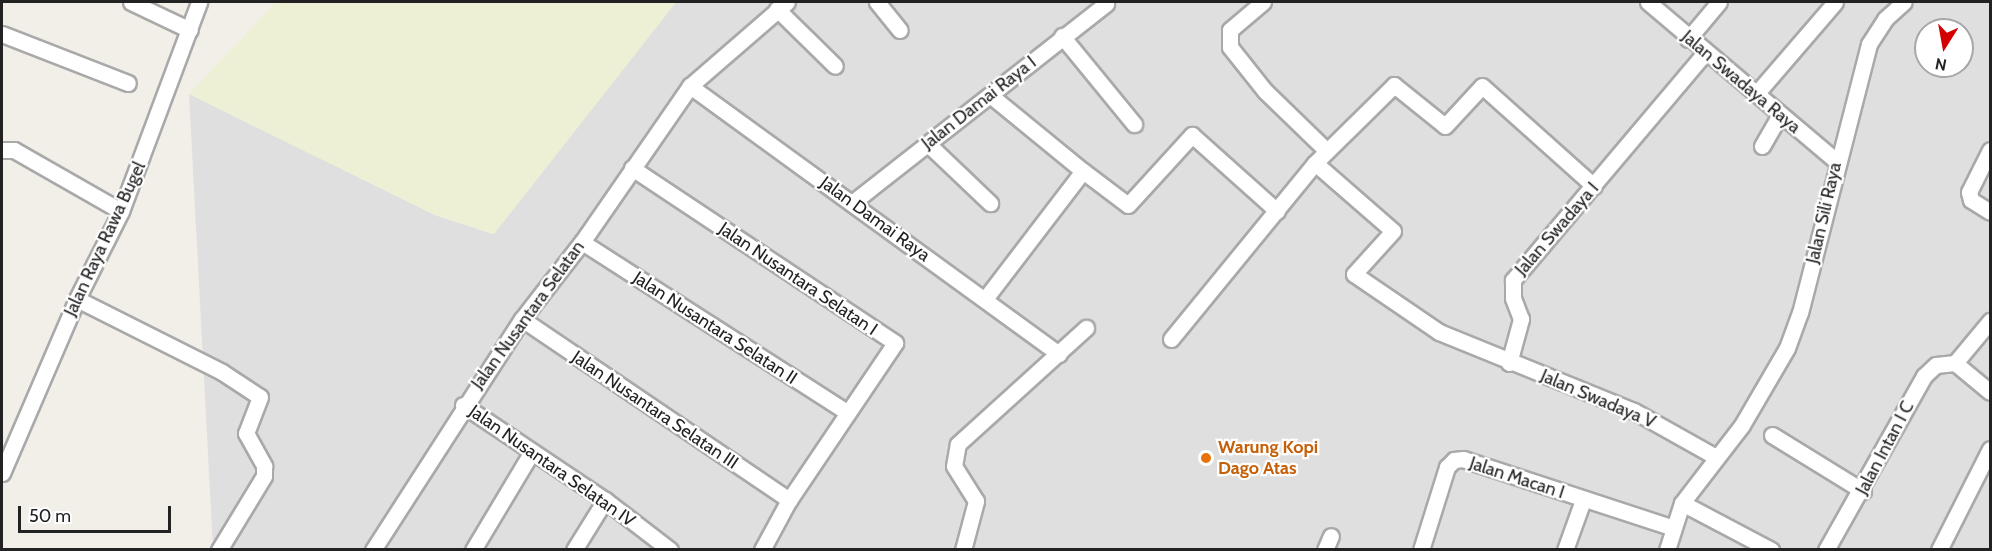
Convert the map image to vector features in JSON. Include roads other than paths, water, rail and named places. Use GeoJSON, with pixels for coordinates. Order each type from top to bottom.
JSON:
{"type":"FeatureCollection","features":[{"type":"Feature","properties":{"kind":"street"},"geometry":{"type":"LineString","coordinates":[[131,2],[190,30]]}},
{"type":"Feature","properties":{"kind":"street","name":"Jalan Raya Rawa Bugel"},"geometry":{"type":"LineString","coordinates":[[2,473],[77,299],[121,211],[199,2]]}},
{"type":"Feature","properties":{"kind":"street"},"geometry":{"type":"LineString","coordinates":[[877,2],[900,30]]}},
{"type":"Feature","properties":{"kind":"street"},"geometry":{"type":"LineString","coordinates":[[1263,2],[1230,30],[1230,47],[1264,91],[1327,151]]}},
{"type":"Feature","properties":{"kind":"street","name":"Jalan Swadaya Raya"},"geometry":{"type":"LineString","coordinates":[[1650,2],[1688,39],[1836,161]]}},
{"type":"Feature","properties":{"kind":"street"},"geometry":{"type":"LineString","coordinates":[[1688,39],[1719,2]]}},
{"type":"Feature","properties":{"kind":"street"},"geometry":{"type":"LineString","coordinates":[[1756,94],[1835,2]]}},
{"type":"Feature","properties":{"kind":"street","name":"Jalan Sili Raya"},"geometry":{"type":"LineString","coordinates":[[1667,549],[1671,527],[1682,503],[1742,425],[1775,374],[1800,313],[1836,161],[1869,44],[1885,19],[1904,2]]}},
{"type":"Feature","properties":{"kind":"street","name":"Jalan Damai Raya I"},"geometry":{"type":"LineString","coordinates":[[852,203],[1062,36],[1106,4]]}},
{"type":"Feature","properties":{"kind":"street"},"geometry":{"type":"LineString","coordinates":[[782,5],[835,66]]}},
{"type":"Feature","properties":{"kind":"street","name":"Jalan Nusantara Selatan"},"geometry":{"type":"LineString","coordinates":[[373,549],[463,405],[522,319],[582,242],[690,86],[782,5]]}},
{"type":"Feature","properties":{"kind":"street"},"geometry":{"type":"LineString","coordinates":[[2,34],[128,83]]}},
{"type":"Feature","properties":{"kind":"street"},"geometry":{"type":"LineString","coordinates":[[1062,36],[1134,124]]}},
{"type":"Feature","properties":{"kind":"street","name":"Jalan Swadaya I"},"geometry":{"type":"LineString","coordinates":[[1509,363],[1521,319],[1513,298],[1513,280],[1705,53]]}},
{"type":"Feature","properties":{"kind":"street"},"geometry":{"type":"LineString","coordinates":[[1171,339],[1316,163],[1394,85],[1445,126],[1482,86],[1594,186]]}},
{"type":"Feature","properties":{"kind":"street","name":"Jalan Damai Raya"},"geometry":{"type":"LineString","coordinates":[[690,86],[1059,354]]}},
{"type":"Feature","properties":{"kind":"street"},"geometry":{"type":"LineString","coordinates":[[990,94],[1128,205],[1192,135],[1277,211]]}},
{"type":"Feature","properties":{"kind":"street"},"geometry":{"type":"LineString","coordinates":[[1762,146],[1780,115]]}},
{"type":"Feature","properties":{"kind":"street"},"geometry":{"type":"LineString","coordinates":[[928,144],[990,203]]}},
{"type":"Feature","properties":{"kind":"street"},"geometry":{"type":"LineString","coordinates":[[2,150],[14,150],[121,211]]}},
{"type":"Feature","properties":{"kind":"street"},"geometry":{"type":"LineString","coordinates":[[1990,150],[1969,192],[1971,200],[1990,212]]}},
{"type":"Feature","properties":{"kind":"street"},"geometry":{"type":"LineString","coordinates":[[1316,163],[1393,231],[1354,274],[1439,333],[1509,363]]}},
{"type":"Feature","properties":{"kind":"street","name":"Jalan Nusantara Selatan I"},"geometry":{"type":"LineString","coordinates":[[632,168],[895,343],[848,413]]}},
{"type":"Feature","properties":{"kind":"street"},"geometry":{"type":"LineString","coordinates":[[985,299],[1083,171]]}},
{"type":"Feature","properties":{"kind":"street","name":"Jalan Nusantara Selatan II"},"geometry":{"type":"LineString","coordinates":[[582,242],[848,413]]}},
{"type":"Feature","properties":{"kind":"street"},"geometry":{"type":"LineString","coordinates":[[77,299],[222,372],[260,397],[246,433],[264,466],[264,476],[219,549]]}},
{"type":"Feature","properties":{"kind":"street","name":"Jalan Nusantara Selatan III"},"geometry":{"type":"LineString","coordinates":[[522,319],[789,500]]}},
{"type":"Feature","properties":{"kind":"street"},"geometry":{"type":"LineString","coordinates":[[1990,321],[1955,363],[1990,392]]}},
{"type":"Feature","properties":{"kind":"street"},"geometry":{"type":"LineString","coordinates":[[963,549],[976,501],[954,466],[955,452],[974,428],[1086,328]]}},
{"type":"Feature","properties":{"kind":"street","name":"Jalan Swadaya V"},"geometry":{"type":"LineString","coordinates":[[1509,363],[1634,411],[1716,457]]}},
{"type":"Feature","properties":{"kind":"street","name":"Jalan Intan I C"},"geometry":{"type":"LineString","coordinates":[[1826,549],[1863,491],[1924,376],[1936,365],[1955,363]]}},
{"type":"Feature","properties":{"kind":"street","name":"Jalan Nusantara Selatan IV"},"geometry":{"type":"LineString","coordinates":[[463,405],[531,453],[605,500],[668,549]]}},
{"type":"Feature","properties":{"kind":"street"},"geometry":{"type":"LineString","coordinates":[[762,549],[789,500],[848,413]]}},
{"type":"Feature","properties":{"kind":"street"},"geometry":{"type":"LineString","coordinates":[[1772,435],[1863,491]]}},
{"type":"Feature","properties":{"kind":"street"},"geometry":{"type":"LineString","coordinates":[[1939,549],[1990,449]]}},
{"type":"Feature","properties":{"kind":"street"},"geometry":{"type":"LineString","coordinates":[[473,549],[531,453]]}},
{"type":"Feature","properties":{"kind":"street","name":"Jalan Macan I"},"geometry":{"type":"LineString","coordinates":[[1421,549],[1447,467],[1454,460],[1463,459],[1671,527]]}},
{"type":"Feature","properties":{"kind":"street"},"geometry":{"type":"LineString","coordinates":[[574,549],[605,500]]}},
{"type":"Feature","properties":{"kind":"street"},"geometry":{"type":"LineString","coordinates":[[1565,549],[1583,500]]}},
{"type":"Feature","properties":{"kind":"street"},"geometry":{"type":"LineString","coordinates":[[1682,503],[1771,549]]}},
{"type":"Feature","properties":{"kind":"place","name":"Warung Kopi Dago Atas"},"geometry":{"type":"Point","coordinates":[1206,458]}}]}
